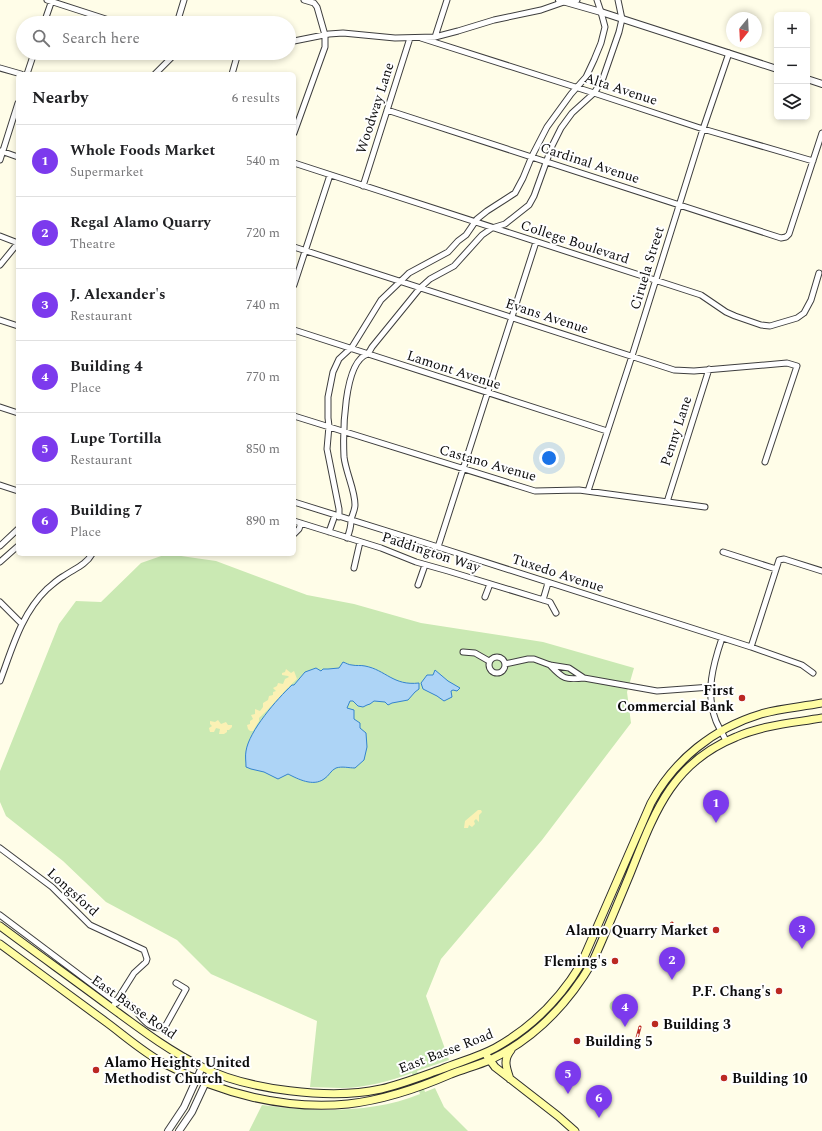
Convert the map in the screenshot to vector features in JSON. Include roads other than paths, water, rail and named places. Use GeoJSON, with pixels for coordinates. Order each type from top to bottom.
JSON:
{"type":"FeatureCollection","features":[{"type":"Feature","properties":{"kind":"main road","name":"East Basse Road"},"geometry":{"type":"LineString","coordinates":[[0,926],[117,1003],[167,1047],[211,1071],[248,1083],[329,1094],[357,1093],[381,1089],[408,1081],[495,1048],[542,1015],[572,980],[589,949],[642,822],[661,786],[678,765],[694,750],[737,722],[762,714],[822,703]]}},
{"type":"Feature","properties":{"kind":"main road","name":"East Basse Road"},"geometry":{"type":"LineString","coordinates":[[0,944],[138,1046],[164,1063],[205,1084],[236,1094],[268,1101],[307,1104],[350,1104],[385,1096],[430,1083],[489,1060],[512,1048],[538,1030],[566,1001],[584,976],[600,945],[650,825],[663,798],[681,775],[702,756],[726,741],[738,736],[762,728],[822,718]]}},
{"type":"Feature","properties":{"kind":"main road"},"geometry":{"type":"LineString","coordinates":[[642,822],[650,825]]}},
{"type":"Feature","properties":{"kind":"main road"},"geometry":{"type":"LineString","coordinates":[[510,1079],[505,1063],[507,1055],[512,1048]]}},
{"type":"Feature","properties":{"kind":"main road"},"geometry":{"type":"LineString","coordinates":[[485,1052],[495,1067],[575,1131]]}},
{"type":"Feature","properties":{"kind":"street"},"geometry":{"type":"LineString","coordinates":[[46,16],[50,0],[97,16]]}},
{"type":"Feature","properties":{"kind":"street"},"geometry":{"type":"LineString","coordinates":[[179,16],[184,0]]}},
{"type":"Feature","properties":{"kind":"street"},"geometry":{"type":"LineString","coordinates":[[296,127],[325,47],[325,35],[315,2],[304,0]]}},
{"type":"Feature","properties":{"kind":"street"},"geometry":{"type":"LineString","coordinates":[[435,37],[447,0]]}},
{"type":"Feature","properties":{"kind":"street"},"geometry":{"type":"LineString","coordinates":[[296,41],[342,33],[410,38],[435,37],[494,20],[541,10],[562,1],[577,0]]}},
{"type":"Feature","properties":{"kind":"street"},"geometry":{"type":"LineString","coordinates":[[329,532],[339,509],[327,449],[329,426],[328,397],[339,359],[354,344],[382,300],[409,273],[448,252],[466,235],[475,222],[487,211],[515,193],[547,127],[586,77],[601,42],[605,27],[597,0]]}},
{"type":"Feature","properties":{"kind":"street"},"geometry":{"type":"LineString","coordinates":[[348,538],[355,505],[344,456],[346,398],[350,380],[355,368],[363,357],[368,354],[420,288],[430,279],[454,266],[482,235],[492,228],[505,224],[529,205],[534,196],[552,146],[561,128],[572,113],[594,93],[602,81],[622,19],[618,0]]}},
{"type":"Feature","properties":{"kind":"street"},"geometry":{"type":"LineString","coordinates":[[562,1],[601,12],[774,68]]}},
{"type":"Feature","properties":{"kind":"street","name":"Woodway Lane"},"geometry":{"type":"LineString","coordinates":[[363,186],[410,38]]}},
{"type":"Feature","properties":{"kind":"street","name":"Alta Avenue"},"geometry":{"type":"LineString","coordinates":[[421,38],[703,129],[813,161]]}},
{"type":"Feature","properties":{"kind":"street","name":"Ciruela Street"},"geometry":{"type":"LineString","coordinates":[[588,491],[703,129],[729,53]]}},
{"type":"Feature","properties":{"kind":"street"},"geometry":{"type":"LineString","coordinates":[[28,72],[32,60]]}},
{"type":"Feature","properties":{"kind":"street"},"geometry":{"type":"LineString","coordinates":[[157,72],[169,60]]}},
{"type":"Feature","properties":{"kind":"street"},"geometry":{"type":"LineString","coordinates":[[233,72],[236,60]]}},
{"type":"Feature","properties":{"kind":"street"},"geometry":{"type":"LineString","coordinates":[[0,68],[16,73]]}},
{"type":"Feature","properties":{"kind":"street"},"geometry":{"type":"LineString","coordinates":[[810,80],[822,84]]}},
{"type":"Feature","properties":{"kind":"street"},"geometry":{"type":"LineString","coordinates":[[0,160],[1,151],[16,110]]}},
{"type":"Feature","properties":{"kind":"street","name":"Cardinal Avenue"},"geometry":{"type":"LineString","coordinates":[[387,110],[781,238],[786,237],[789,234],[813,161]]}},
{"type":"Feature","properties":{"kind":"street"},"geometry":{"type":"LineString","coordinates":[[813,161],[822,133]]}},
{"type":"Feature","properties":{"kind":"street"},"geometry":{"type":"LineString","coordinates":[[1,151],[16,156]]}},
{"type":"Feature","properties":{"kind":"street","name":"College Boulevard"},"geometry":{"type":"LineString","coordinates":[[296,164],[701,295],[726,312],[761,325],[770,326],[797,318],[804,313],[811,300],[819,273]]}},
{"type":"Feature","properties":{"kind":"street"},"geometry":{"type":"LineString","coordinates":[[296,280],[330,175]]}},
{"type":"Feature","properties":{"kind":"street"},"geometry":{"type":"LineString","coordinates":[[0,236],[16,242]]}},
{"type":"Feature","properties":{"kind":"street"},"geometry":{"type":"LineString","coordinates":[[438,547],[536,242]]}},
{"type":"Feature","properties":{"kind":"street"},"geometry":{"type":"LineString","coordinates":[[0,265],[16,245]]}},
{"type":"Feature","properties":{"kind":"street","name":"Evans Avenue"},"geometry":{"type":"LineString","coordinates":[[296,249],[674,370],[694,371],[787,363],[797,366],[765,462]]}},
{"type":"Feature","properties":{"kind":"street"},"geometry":{"type":"LineString","coordinates":[[0,320],[16,325]]}},
{"type":"Feature","properties":{"kind":"street","name":"Lamont Avenue"},"geometry":{"type":"LineString","coordinates":[[296,331],[607,432]]}},
{"type":"Feature","properties":{"kind":"street","name":"Penny Lane"},"geometry":{"type":"LineString","coordinates":[[667,502],[670,487],[710,369]]}},
{"type":"Feature","properties":{"kind":"street"},"geometry":{"type":"LineString","coordinates":[[0,407],[16,412]]}},
{"type":"Feature","properties":{"kind":"street","name":"Castano Avenue"},"geometry":{"type":"LineString","coordinates":[[296,417],[535,491],[580,490],[705,507]]}},
{"type":"Feature","properties":{"kind":"street"},"geometry":{"type":"LineString","coordinates":[[0,485],[16,490]]}},
{"type":"Feature","properties":{"kind":"street","name":"Tuxedo Avenue"},"geometry":{"type":"LineString","coordinates":[[296,503],[722,638],[802,665],[813,673]]}},
{"type":"Feature","properties":{"kind":"street","name":"Paddington Way"},"geometry":{"type":"LineString","coordinates":[[296,522],[425,564],[550,602],[556,613]]}},
{"type":"Feature","properties":{"kind":"street"},"geometry":{"type":"LineString","coordinates":[[296,532],[299,530],[301,523]]}},
{"type":"Feature","properties":{"kind":"street"},"geometry":{"type":"LineString","coordinates":[[0,546],[16,531]]}},
{"type":"Feature","properties":{"kind":"street"},"geometry":{"type":"LineString","coordinates":[[354,568],[360,542]]}},
{"type":"Feature","properties":{"kind":"street"},"geometry":{"type":"LineString","coordinates":[[0,562],[16,548]]}},
{"type":"Feature","properties":{"kind":"street"},"geometry":{"type":"LineString","coordinates":[[723,552],[776,569]]}},
{"type":"Feature","properties":{"kind":"street"},"geometry":{"type":"LineString","coordinates":[[0,681],[1,674],[22,624],[36,601],[46,590],[63,576],[86,563],[91,556]]}},
{"type":"Feature","properties":{"kind":"street"},"geometry":{"type":"LineString","coordinates":[[751,648],[780,560],[784,559],[822,572]]}},
{"type":"Feature","properties":{"kind":"street"},"geometry":{"type":"LineString","coordinates":[[418,585],[425,564]]}},
{"type":"Feature","properties":{"kind":"street"},"geometry":{"type":"LineString","coordinates":[[542,600],[548,583]]}},
{"type":"Feature","properties":{"kind":"street"},"geometry":{"type":"LineString","coordinates":[[486,597],[490,584]]}},
{"type":"Feature","properties":{"kind":"street"},"geometry":{"type":"LineString","coordinates":[[0,602],[22,624]]}},
{"type":"Feature","properties":{"kind":"street"},"geometry":{"type":"LineString","coordinates":[[722,638],[714,663],[710,687],[713,711],[726,741]]}},
{"type":"Feature","properties":{"kind":"street"},"geometry":{"type":"LineString","coordinates":[[463,652],[475,652],[489,662]]}},
{"type":"Feature","properties":{"kind":"street"},"geometry":{"type":"LineString","coordinates":[[497,656],[502,659],[505,664],[502,671],[495,673],[489,668],[489,662],[492,658],[497,656]]}},
{"type":"Feature","properties":{"kind":"street"},"geometry":{"type":"LineString","coordinates":[[505,664],[528,659],[541,661],[550,665],[570,668],[584,678]]}},
{"type":"Feature","properties":{"kind":"street"},"geometry":{"type":"LineString","coordinates":[[550,665],[564,678],[570,680],[584,678],[657,691],[710,687]]}},
{"type":"Feature","properties":{"kind":"street","name":"Longsford"},"geometry":{"type":"LineString","coordinates":[[0,848],[52,887],[90,925],[144,950],[147,959],[146,962],[134,973],[117,1003]]}},
{"type":"Feature","properties":{"kind":"street"},"geometry":{"type":"LineString","coordinates":[[0,915],[117,1003],[130,1005],[138,1015],[151,1026],[156,1028],[161,1028],[166,1025],[186,989],[176,983]]}},
{"type":"Feature","properties":{"kind":"street"},"geometry":{"type":"LineString","coordinates":[[168,1131],[184,1107],[202,1067]]}},
{"type":"Feature","properties":{"kind":"street"},"geometry":{"type":"LineString","coordinates":[[179,1131],[192,1112],[211,1071]]}},
{"type":"Feature","properties":{"kind":"water"},"geometry":{"type":"Polygon","coordinates":[[[343,662],[351,665],[372,668],[403,682],[419,683],[419,689],[408,700],[388,705],[385,702],[374,701],[363,707],[358,706],[353,701],[350,701],[347,708],[354,710],[354,719],[360,723],[360,728],[366,733],[367,747],[364,760],[355,768],[336,768],[324,779],[315,782],[306,781],[288,774],[278,779],[264,772],[246,767],[246,751],[252,734],[264,716],[279,698],[292,685],[294,685],[305,672],[316,668],[321,671],[323,669],[339,668],[343,662]]]}},
{"type":"Feature","properties":{"kind":"water"},"geometry":{"type":"Polygon","coordinates":[[[435,670],[448,681],[460,688],[457,691],[451,691],[452,697],[444,701],[423,689],[421,683],[427,675],[433,675],[435,670]]]}},
{"type":"Feature","properties":{"kind":"railway"},"geometry":{"type":"LineString","coordinates":[[666,931],[672,923]]}},
{"type":"Feature","properties":{"kind":"railway"},"geometry":{"type":"LineString","coordinates":[[637,1038],[640,1027]]}},
{"type":"Feature","properties":{"kind":"place","name":"First Commercial Bank"},"geometry":{"type":"Point","coordinates":[742,698]}},
{"type":"Feature","properties":{"kind":"place","name":"Whole Foods Market"},"geometry":{"type":"Point","coordinates":[716,823]}},
{"type":"Feature","properties":{"kind":"place","name":"Alamo Quarry Market"},"geometry":{"type":"Point","coordinates":[716,930]}},
{"type":"Feature","properties":{"kind":"place","name":"J. Alexander's"},"geometry":{"type":"Point","coordinates":[802,949]}},
{"type":"Feature","properties":{"kind":"place","name":"Fleming's"},"geometry":{"type":"Point","coordinates":[615,961]}},
{"type":"Feature","properties":{"kind":"place","name":"Regal Alamo Quarry"},"geometry":{"type":"Point","coordinates":[672,980]}},
{"type":"Feature","properties":{"kind":"place","name":"P.F. Chang's"},"geometry":{"type":"Point","coordinates":[779,991]}},
{"type":"Feature","properties":{"kind":"place","name":"Building 3"},"geometry":{"type":"Point","coordinates":[655,1024]}},
{"type":"Feature","properties":{"kind":"place","name":"Building 4"},"geometry":{"type":"Point","coordinates":[625,1027]}},
{"type":"Feature","properties":{"kind":"place","name":"Building 5"},"geometry":{"type":"Point","coordinates":[577,1041]}},
{"type":"Feature","properties":{"kind":"place","name":"Alamo Heights United Methodist Church"},"geometry":{"type":"Point","coordinates":[96,1070]}},
{"type":"Feature","properties":{"kind":"place","name":"Building 10"},"geometry":{"type":"Point","coordinates":[724,1078]}},
{"type":"Feature","properties":{"kind":"place","name":"Lupe Tortilla"},"geometry":{"type":"Point","coordinates":[568,1094]}},
{"type":"Feature","properties":{"kind":"place","name":"Building 7"},"geometry":{"type":"Point","coordinates":[599,1118]}}]}
